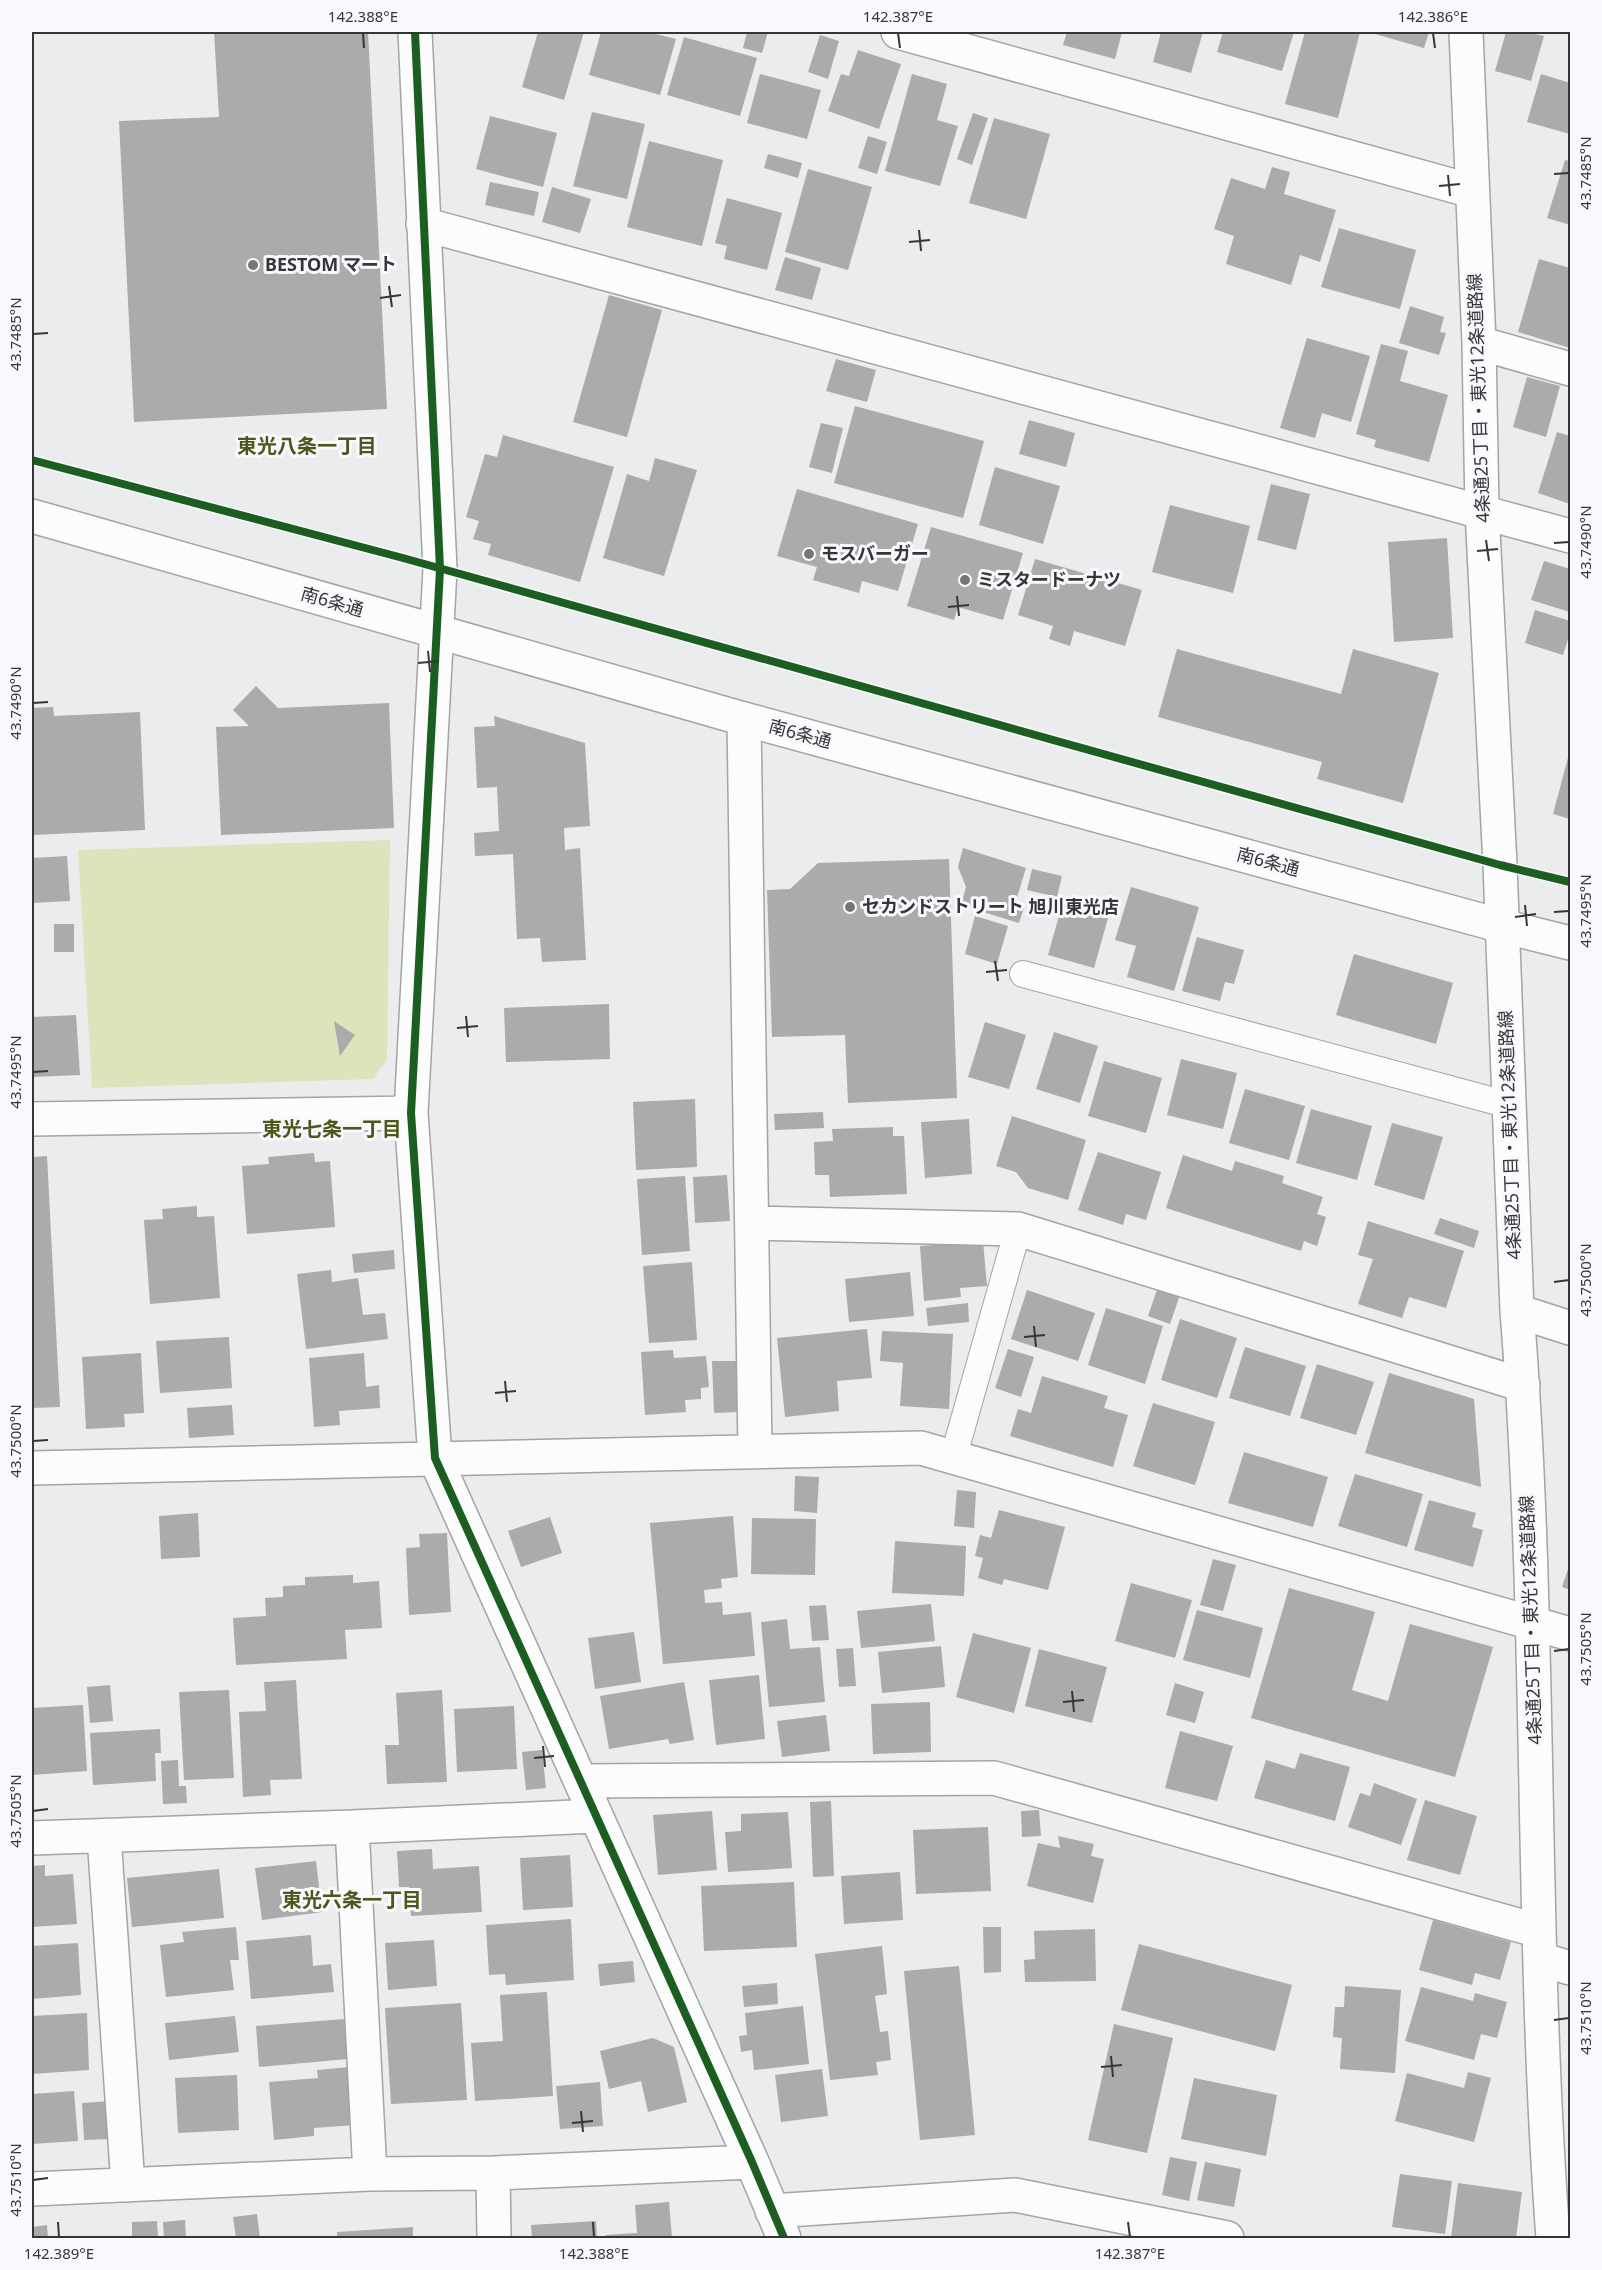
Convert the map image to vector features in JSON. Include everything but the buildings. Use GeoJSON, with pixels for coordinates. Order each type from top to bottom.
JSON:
{"type":"FeatureCollection","features":[{"type":"Feature","properties":{"kind":"street"},"geometry":{"type":"LineString","coordinates":[[415,32],[440,569],[411,1113],[435,1458],[752,2162],[778,2225],[1015,2195],[1227,2238]]}},
{"type":"Feature","properties":{"kind":"street"},"geometry":{"type":"LineString","coordinates":[[898,32],[1472,191]]}},
{"type":"Feature","properties":{"kind":"street","name":"4条通25丁目・東光12条道路線"},"geometry":{"type":"LineString","coordinates":[[1466,32],[1479,343],[1482,511],[1502,926],[1517,1311],[1523,1385],[1532,1623],[1559,2164],[1553,2238]]}},
{"type":"Feature","properties":{"kind":"street"},"geometry":{"type":"LineString","coordinates":[[423,224],[1570,536]]}},
{"type":"Feature","properties":{"kind":"street"},"geometry":{"type":"LineString","coordinates":[[1479,343],[1570,369]]}},
{"type":"Feature","properties":{"kind":"street","name":"南6条通"},"geometry":{"type":"LineString","coordinates":[[32,516],[744,719],[1570,943]]}},
{"type":"Feature","properties":{"kind":"street"},"geometry":{"type":"LineString","coordinates":[[744,719],[755,1451]]}},
{"type":"Feature","properties":{"kind":"street"},"geometry":{"type":"LineString","coordinates":[[32,1119],[411,1113]]}},
{"type":"Feature","properties":{"kind":"street"},"geometry":{"type":"LineString","coordinates":[[752,1223],[1018,1229],[1523,1385]]}},
{"type":"Feature","properties":{"kind":"street"},"geometry":{"type":"LineString","coordinates":[[1517,1311],[1570,1328]]}},
{"type":"Feature","properties":{"kind":"street"},"geometry":{"type":"LineString","coordinates":[[32,1468],[921,1448],[954,1455],[1570,1634]]}},
{"type":"Feature","properties":{"kind":"street"},"geometry":{"type":"LineString","coordinates":[[581,1781],[994,1778],[1550,1953]]}},
{"type":"Feature","properties":{"kind":"street"},"geometry":{"type":"LineString","coordinates":[[32,1838],[595,1816]]}},
{"type":"Feature","properties":{"kind":"street"},"geometry":{"type":"LineString","coordinates":[[352,1827],[370,2174]]}},
{"type":"Feature","properties":{"kind":"street"},"geometry":{"type":"LineString","coordinates":[[104,1836],[128,2185]]}},
{"type":"Feature","properties":{"kind":"street"},"geometry":{"type":"LineString","coordinates":[[32,2189],[370,2174],[493,2173],[752,2162]]}},
{"type":"Feature","properties":{"kind":"street"},"geometry":{"type":"LineString","coordinates":[[493,2173],[494,2238]]}},
{"type":"Feature","properties":{"kind":"lane"},"geometry":{"type":"LineString","coordinates":[[1023,974],[1509,1106]]}},
{"type":"Feature","properties":{"kind":"lane"},"geometry":{"type":"LineString","coordinates":[[954,1455],[1018,1229]]}},
{"type":"Feature","properties":{"kind":"green space"},"geometry":{"type":"Polygon","coordinates":[[[390,840],[387,1059],[373,1079],[92,1088],[78,850],[390,840]]]}},
{"type":"Feature","properties":{"kind":"cycle path"},"geometry":{"type":"LineString","coordinates":[[415,32],[440,569],[411,1113],[435,1458],[752,2162],[784,2238]]}},
{"type":"Feature","properties":{"kind":"cycle path"},"geometry":{"type":"LineString","coordinates":[[32,460],[403,558],[1500,865],[1570,882]]}},
{"type":"Feature","properties":{"kind":"place","name":"BESTOM マート"},"geometry":{"type":"Point","coordinates":[253,265]}},
{"type":"Feature","properties":{"kind":"place","name":"モスバーガー"},"geometry":{"type":"Point","coordinates":[809,554]}},
{"type":"Feature","properties":{"kind":"place","name":"ミスタードーナツ"},"geometry":{"type":"Point","coordinates":[965,580]}},
{"type":"Feature","properties":{"kind":"place","name":"セカンドストリート 旭川東光店"},"geometry":{"type":"Point","coordinates":[850,907]}},
{"type":"Feature","properties":{"kind":"district","name":"東光八条一丁目"},"geometry":{"type":"Point","coordinates":[307,446]}},
{"type":"Feature","properties":{"kind":"district","name":"東光七条一丁目"},"geometry":{"type":"Point","coordinates":[332,1129]}},
{"type":"Feature","properties":{"kind":"district","name":"東光六条一丁目"},"geometry":{"type":"Point","coordinates":[352,1900]}}]}
